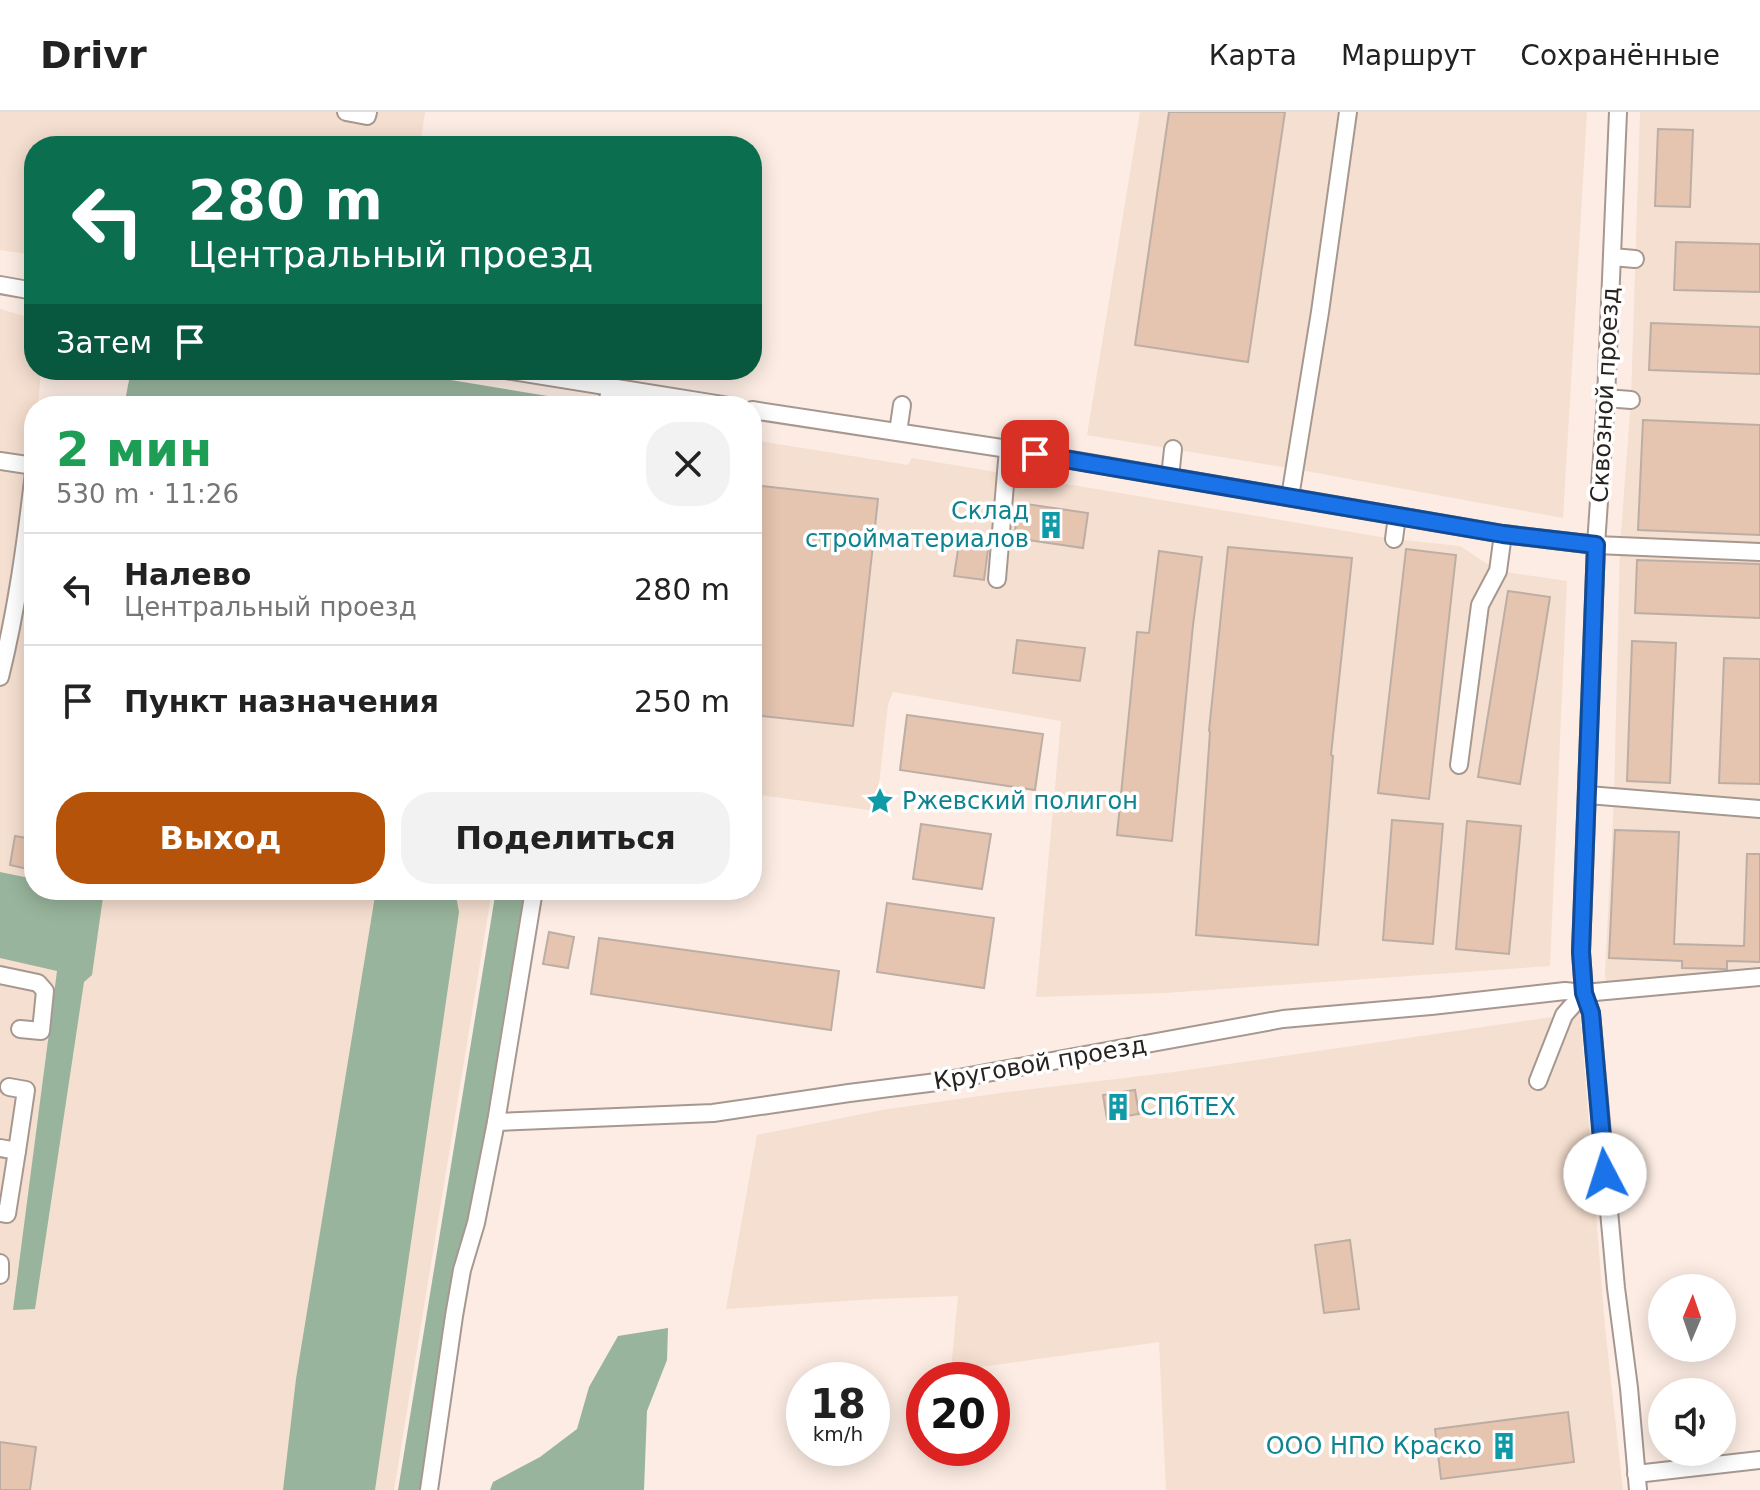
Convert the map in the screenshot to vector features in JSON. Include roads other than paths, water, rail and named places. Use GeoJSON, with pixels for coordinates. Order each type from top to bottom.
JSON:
{"type":"FeatureCollection","features":[{"type":"Feature","properties":{"kind":"street"},"geometry":{"type":"LineString","coordinates":[[346,112],[367,116],[368,112]]}},
{"type":"Feature","properties":{"kind":"street"},"geometry":{"type":"LineString","coordinates":[[1290,497],[1348,112]]}},
{"type":"Feature","properties":{"kind":"street","name":"Сквозной проезд"},"geometry":{"type":"LineString","coordinates":[[1618,112],[1606,398],[1596,545],[1578,999],[1591,1013],[1637,1482]]}},
{"type":"Feature","properties":{"kind":"street"},"geometry":{"type":"LineString","coordinates":[[1612,257],[1635,259]]}},
{"type":"Feature","properties":{"kind":"street"},"geometry":{"type":"LineString","coordinates":[[0,285],[24,289]]}},
{"type":"Feature","properties":{"kind":"street"},"geometry":{"type":"LineString","coordinates":[[563,380],[663,396]]}},
{"type":"Feature","properties":{"kind":"street"},"geometry":{"type":"LineString","coordinates":[[609,396],[610,388]]}},
{"type":"Feature","properties":{"kind":"street"},"geometry":{"type":"LineString","coordinates":[[1606,398],[1631,400]]}},
{"type":"Feature","properties":{"kind":"street"},"geometry":{"type":"LineString","coordinates":[[898,432],[902,405]]}},
{"type":"Feature","properties":{"kind":"street"},"geometry":{"type":"LineString","coordinates":[[762,412],[1008,449],[1503,534],[1596,545],[1760,552]]}},
{"type":"Feature","properties":{"kind":"street"},"geometry":{"type":"LineString","coordinates":[[997,579],[1008,449]]}},
{"type":"Feature","properties":{"kind":"street"},"geometry":{"type":"LineString","coordinates":[[1170,477],[1173,449]]}},
{"type":"Feature","properties":{"kind":"street"},"geometry":{"type":"LineString","coordinates":[[0,461],[24,467]]}},
{"type":"Feature","properties":{"kind":"street"},"geometry":{"type":"LineString","coordinates":[[1394,539],[1397,516]]}},
{"type":"Feature","properties":{"kind":"street"},"geometry":{"type":"LineString","coordinates":[[1459,765],[1480,605],[1498,571],[1503,534]]}},
{"type":"Feature","properties":{"kind":"street"},"geometry":{"type":"LineString","coordinates":[[0,677],[24,551]]}},
{"type":"Feature","properties":{"kind":"street"},"geometry":{"type":"LineString","coordinates":[[1588,795],[1760,809]]}},
{"type":"Feature","properties":{"kind":"street"},"geometry":{"type":"LineString","coordinates":[[429,1490],[462,1270],[476,1223],[496,1122],[533,926],[534,900]]}},
{"type":"Feature","properties":{"kind":"street"},"geometry":{"type":"LineString","coordinates":[[0,975],[38,983],[45,991],[41,1031],[20,1029]]}},
{"type":"Feature","properties":{"kind":"street","name":"Круговой проезд"},"geometry":{"type":"LineString","coordinates":[[496,1122],[713,1113],[937,1082],[1283,1019],[1565,991],[1578,999],[1760,977]]}},
{"type":"Feature","properties":{"kind":"street"},"geometry":{"type":"LineString","coordinates":[[1538,1081],[1564,1015],[1578,999]]}},
{"type":"Feature","properties":{"kind":"street"},"geometry":{"type":"LineString","coordinates":[[0,1213],[7,1214],[8,1150],[26,1090],[9,1087]]}},
{"type":"Feature","properties":{"kind":"street"},"geometry":{"type":"LineString","coordinates":[[0,1263],[0,1275]]}},
{"type":"Feature","properties":{"kind":"street"},"geometry":{"type":"LineString","coordinates":[[1637,1482],[1760,1460]]}},
{"type":"Feature","properties":{"kind":"place","name":"Склад стройматериалов"},"geometry":{"type":"Point","coordinates":[1051,525]}},
{"type":"Feature","properties":{"kind":"place","name":"Ржевский полигон"},"geometry":{"type":"Point","coordinates":[880,801]}},
{"type":"Feature","properties":{"kind":"place","name":"СПбТЕХ"},"geometry":{"type":"Point","coordinates":[1118,1107]}},
{"type":"Feature","properties":{"kind":"place","name":"ООО НПО Краско"},"geometry":{"type":"Point","coordinates":[1504,1446]}}]}
